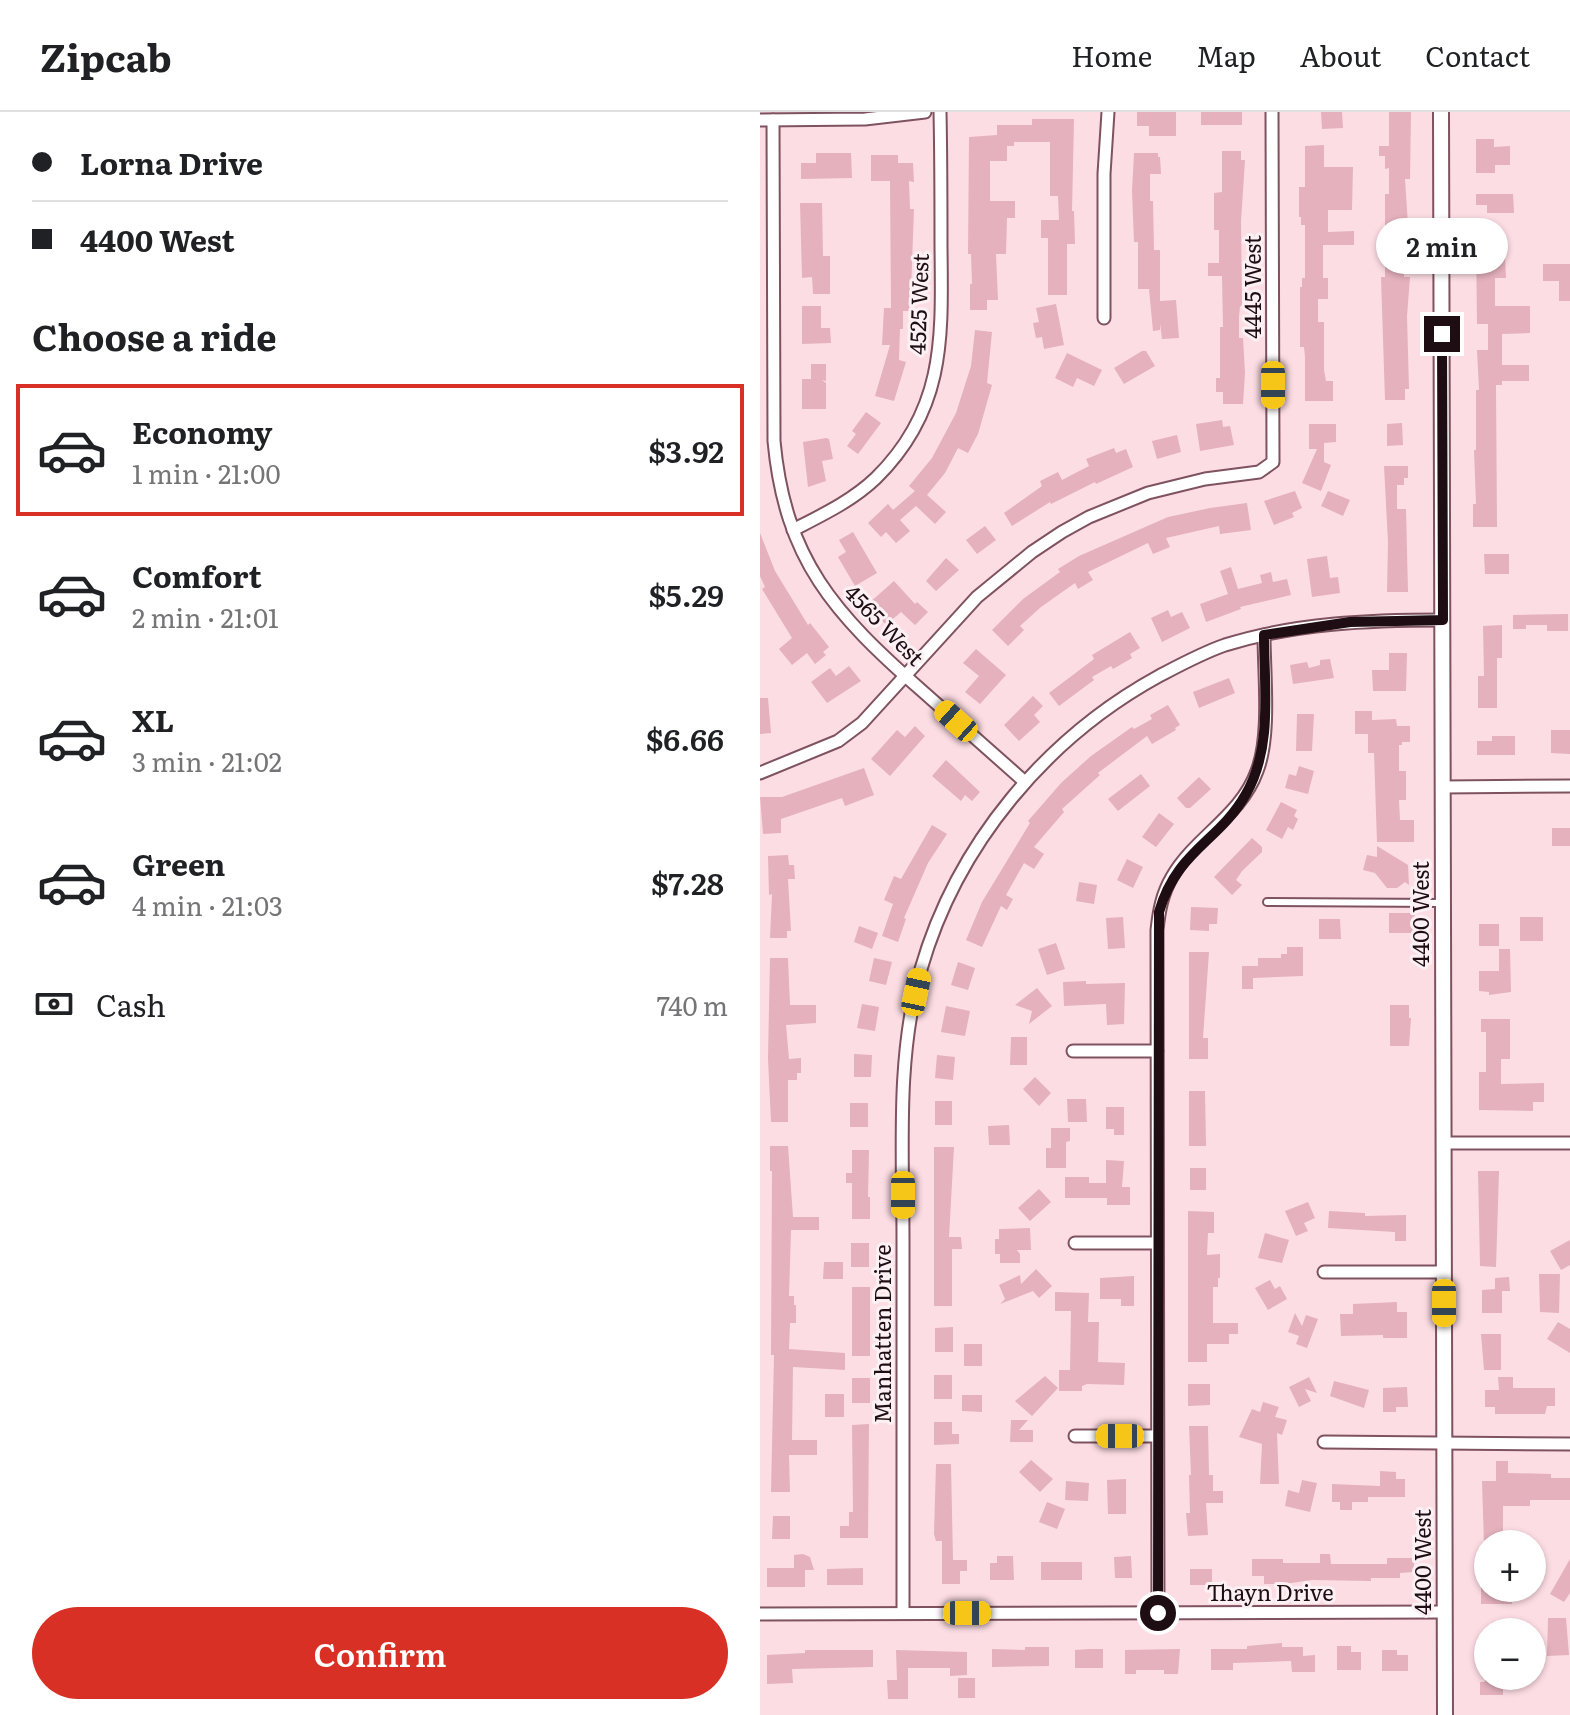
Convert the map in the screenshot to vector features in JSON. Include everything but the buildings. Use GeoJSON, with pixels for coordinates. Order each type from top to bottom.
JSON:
{"type":"FeatureCollection","features":[{"type":"Feature","properties":{"kind":"street"},"geometry":{"type":"LineString","coordinates":[[760,120],[865,119],[925,112]]}},
{"type":"Feature","properties":{"kind":"street","name":"4525 West"},"geometry":{"type":"LineString","coordinates":[[793,530],[836,508],[874,480],[905,444],[925,405],[938,364],[942,322],[940,112]]}},
{"type":"Feature","properties":{"kind":"street"},"geometry":{"type":"LineString","coordinates":[[1104,318],[1104,174],[1108,112]]}},
{"type":"Feature","properties":{"kind":"street","name":"4445 West"},"geometry":{"type":"LineString","coordinates":[[906,677],[977,597],[1020,561],[1062,532],[1109,508],[1148,493],[1205,479],[1259,472],[1273,462],[1272,112]]}},
{"type":"Feature","properties":{"kind":"street","name":"4400 West"},"geometry":{"type":"LineString","coordinates":[[1441,112],[1445,1715]]}},
{"type":"Feature","properties":{"kind":"street","name":"4565 West"},"geometry":{"type":"LineString","coordinates":[[773,120],[774,441],[781,492],[793,530],[813,573],[841,614],[906,677],[1025,782]]}},
{"type":"Feature","properties":{"kind":"street","name":"Manhatten Drive"},"geometry":{"type":"LineString","coordinates":[[903,1613],[903,1064],[921,968],[962,872],[991,825],[1025,782],[1077,730],[1133,691],[1180,665],[1222,646],[1264,635],[1350,622],[1443,620]]}},
{"type":"Feature","properties":{"kind":"street"},"geometry":{"type":"LineString","coordinates":[[1158,1613],[1159,912],[1173,875],[1236,809],[1257,772],[1264,736],[1264,635]]}},
{"type":"Feature","properties":{"kind":"street"},"geometry":{"type":"LineString","coordinates":[[760,773],[838,741],[862,723],[906,677]]}},
{"type":"Feature","properties":{"kind":"street"},"geometry":{"type":"LineString","coordinates":[[1443,787],[1570,786]]}},
{"type":"Feature","properties":{"kind":"street"},"geometry":{"type":"LineString","coordinates":[[1073,1051],[1157,1051]]}},
{"type":"Feature","properties":{"kind":"street"},"geometry":{"type":"LineString","coordinates":[[1444,1143],[1570,1143]]}},
{"type":"Feature","properties":{"kind":"street"},"geometry":{"type":"LineString","coordinates":[[1075,1243],[1157,1243]]}},
{"type":"Feature","properties":{"kind":"street"},"geometry":{"type":"LineString","coordinates":[[1324,1272],[1444,1272]]}},
{"type":"Feature","properties":{"kind":"street"},"geometry":{"type":"LineString","coordinates":[[1075,1436],[1157,1436]]}},
{"type":"Feature","properties":{"kind":"street"},"geometry":{"type":"LineString","coordinates":[[1324,1442],[1570,1444]]}},
{"type":"Feature","properties":{"kind":"street","name":"Thayn Drive"},"geometry":{"type":"LineString","coordinates":[[760,1614],[1445,1612]]}},
{"type":"Feature","properties":{"kind":"lane"},"geometry":{"type":"LineString","coordinates":[[1267,902],[1443,903]]}},
{"type":"Feature","properties":{"kind":"route"},"geometry":{"type":"LineString","coordinates":[[1158,1613],[1159,912],[1164,892],[1173,875],[1236,809],[1257,772],[1264,736],[1264,635],[1350,622],[1443,620],[1442,334]]}}]}
